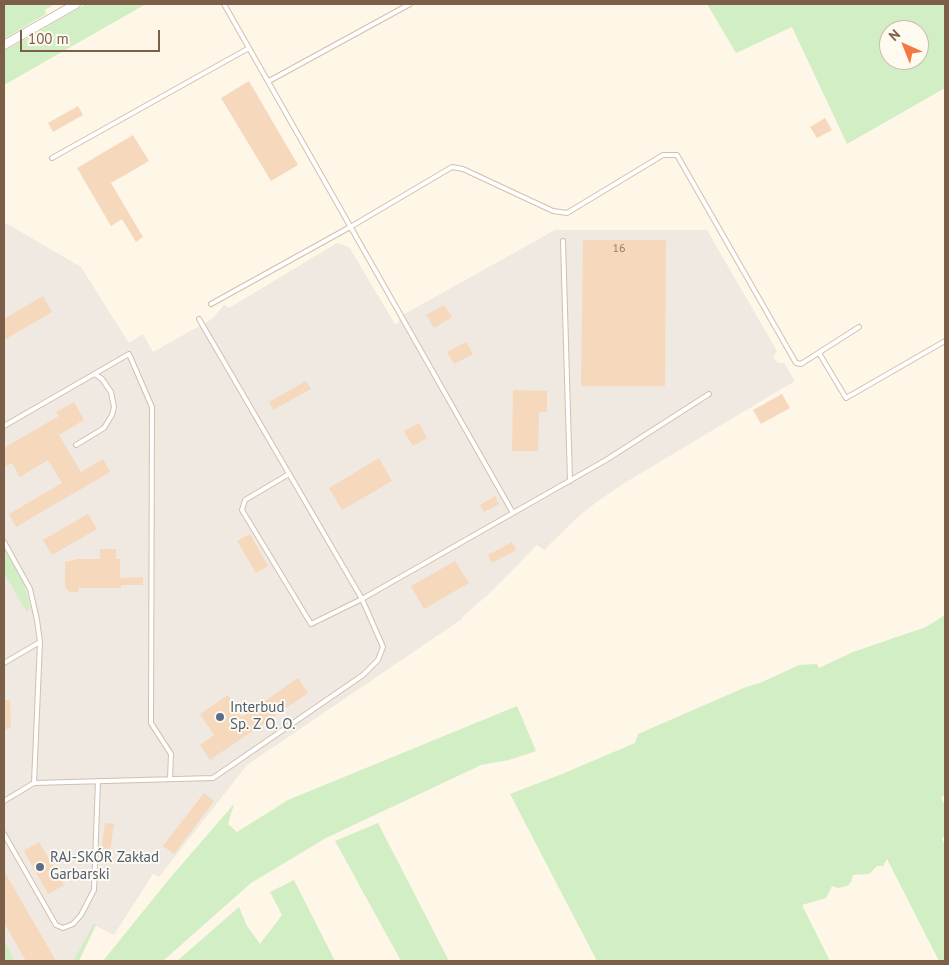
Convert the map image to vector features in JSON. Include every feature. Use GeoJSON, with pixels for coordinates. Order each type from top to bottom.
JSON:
{"type":"FeatureCollection","features":[{"type":"Feature","properties":{"kind":"street"},"geometry":{"type":"LineString","coordinates":[[4,45],[76,4]]}},
{"type":"Feature","properties":{"kind":"lane"},"geometry":{"type":"LineString","coordinates":[[224,4],[270,81],[513,513]]}},
{"type":"Feature","properties":{"kind":"lane"},"geometry":{"type":"LineString","coordinates":[[270,81],[410,4]]}},
{"type":"Feature","properties":{"kind":"lane"},"geometry":{"type":"LineString","coordinates":[[52,158],[249,48]]}},
{"type":"Feature","properties":{"kind":"lane"},"geometry":{"type":"LineString","coordinates":[[211,304],[352,226],[452,167],[463,168],[553,212],[567,213],[663,155],[677,155],[796,363],[801,364],[859,327]]}},
{"type":"Feature","properties":{"kind":"lane"},"geometry":{"type":"LineString","coordinates":[[563,241],[570,481]]}},
{"type":"Feature","properties":{"kind":"lane"},"geometry":{"type":"LineString","coordinates":[[4,801],[34,783],[213,778],[363,675],[378,660],[383,647],[362,599],[199,319]]}},
{"type":"Feature","properties":{"kind":"lane"},"geometry":{"type":"LineString","coordinates":[[819,353],[846,398],[945,341]]}},
{"type":"Feature","properties":{"kind":"lane"},"geometry":{"type":"LineString","coordinates":[[4,426],[129,354],[152,407],[151,723],[171,754],[170,779]]}},
{"type":"Feature","properties":{"kind":"lane"},"geometry":{"type":"LineString","coordinates":[[76,445],[104,428],[112,415],[114,407],[112,392],[102,379],[95,374]]}},
{"type":"Feature","properties":{"kind":"lane"},"geometry":{"type":"LineString","coordinates":[[289,474],[245,500],[242,510],[312,624],[362,599],[570,481],[709,394]]}},
{"type":"Feature","properties":{"kind":"lane"},"geometry":{"type":"LineString","coordinates":[[4,542],[30,589],[35,605],[40,642],[34,783]]}},
{"type":"Feature","properties":{"kind":"lane"},"geometry":{"type":"LineString","coordinates":[[4,663],[40,642]]}},
{"type":"Feature","properties":{"kind":"lane"},"geometry":{"type":"LineString","coordinates":[[4,834],[56,925],[63,928],[73,924],[81,915],[94,890],[98,782]]}},
{"type":"Feature","properties":{"kind":"shaded area"},"geometry":{"type":"Polygon","coordinates":[[[4,222],[81,267],[129,343],[143,334],[153,352],[212,319],[224,305],[229,308],[337,243],[349,247],[395,324],[399,323],[399,317],[555,230],[707,230],[777,351],[773,357],[778,363],[784,363],[795,381],[623,484],[594,504],[544,550],[537,545],[462,619],[247,765],[159,877],[153,874],[114,935],[94,925],[73,961],[15,961],[4,940],[4,222]]]}},
{"type":"Feature","properties":{"kind":"green space"},"geometry":{"type":"Polygon","coordinates":[[[4,4],[51,4],[52,6],[45,10],[46,14],[4,39],[4,4]]]}},
{"type":"Feature","properties":{"kind":"green space"},"geometry":{"type":"Polygon","coordinates":[[[86,4],[146,4],[4,85],[4,51],[86,4]]]}},
{"type":"Feature","properties":{"kind":"green space"},"geometry":{"type":"Polygon","coordinates":[[[707,4],[945,4],[945,88],[847,144],[792,27],[736,53],[707,4]]]}},
{"type":"Feature","properties":{"kind":"green space"},"geometry":{"type":"Polygon","coordinates":[[[4,549],[23,582],[30,606],[27,612],[4,573],[4,549]]]}},
{"type":"Feature","properties":{"kind":"green space"},"geometry":{"type":"Polygon","coordinates":[[[945,615],[945,795],[941,797],[945,806],[945,836],[942,838],[945,847],[945,961],[939,961],[887,859],[883,866],[877,866],[869,874],[853,875],[851,882],[847,886],[838,888],[832,886],[826,898],[802,905],[830,961],[597,961],[510,794],[635,743],[638,734],[799,665],[817,664],[819,668],[853,652],[926,627],[945,615]]]}},
{"type":"Feature","properties":{"kind":"green space"},"geometry":{"type":"Polygon","coordinates":[[[517,706],[536,751],[509,760],[481,765],[326,838],[251,883],[163,961],[103,961],[170,878],[234,804],[228,824],[237,832],[288,800],[517,706]]]}},
{"type":"Feature","properties":{"kind":"green space"},"geometry":{"type":"Polygon","coordinates":[[[378,823],[449,961],[401,961],[335,841],[378,823]]]}},
{"type":"Feature","properties":{"kind":"green space"},"geometry":{"type":"Polygon","coordinates":[[[294,880],[335,961],[177,961],[239,907],[247,926],[260,944],[282,915],[270,892],[294,880]]]}},
{"type":"Feature","properties":{"kind":"green space"},"geometry":{"type":"Polygon","coordinates":[[[94,924],[96,925],[79,961],[73,961],[94,924]]]}},
{"type":"Feature","properties":{"kind":"green space"},"geometry":{"type":"Polygon","coordinates":[[[4,940],[15,961],[4,961],[4,940]]]}},
{"type":"Feature","properties":{"kind":"building"},"geometry":{"type":"Polygon","coordinates":[[[249,81],[298,165],[271,181],[221,98],[249,81]]]}},
{"type":"Feature","properties":{"kind":"building"},"geometry":{"type":"Polygon","coordinates":[[[78,106],[83,115],[53,132],[48,123],[78,106]]]}},
{"type":"Feature","properties":{"kind":"building"},"geometry":{"type":"Polygon","coordinates":[[[825,118],[832,130],[817,138],[810,127],[825,118]]]}},
{"type":"Feature","properties":{"kind":"building"},"geometry":{"type":"Polygon","coordinates":[[[133,135],[149,161],[111,183],[143,237],[136,242],[122,219],[111,226],[77,168],[133,135]]]}},
{"type":"Feature","properties":{"kind":"building"},"geometry":{"type":"Polygon","coordinates":[[[583,240],[666,240],[665,386],[581,386],[583,240]]]}},
{"type":"Feature","properties":{"kind":"building"},"geometry":{"type":"Polygon","coordinates":[[[43,296],[52,312],[4,340],[4,319],[43,296]]]}},
{"type":"Feature","properties":{"kind":"building"},"geometry":{"type":"Polygon","coordinates":[[[444,305],[452,317],[434,328],[426,315],[444,305]]]}},
{"type":"Feature","properties":{"kind":"building"},"geometry":{"type":"Polygon","coordinates":[[[466,342],[473,354],[454,364],[447,352],[466,342]]]}},
{"type":"Feature","properties":{"kind":"building"},"geometry":{"type":"Polygon","coordinates":[[[306,381],[311,389],[273,410],[269,402],[306,381]]]}},
{"type":"Feature","properties":{"kind":"building"},"geometry":{"type":"Polygon","coordinates":[[[513,390],[547,391],[547,412],[539,412],[538,451],[512,451],[513,390]]]}},
{"type":"Feature","properties":{"kind":"building"},"geometry":{"type":"Polygon","coordinates":[[[782,394],[790,408],[761,424],[753,410],[782,394]]]}},
{"type":"Feature","properties":{"kind":"building"},"geometry":{"type":"Polygon","coordinates":[[[74,402],[84,420],[59,435],[81,472],[103,459],[110,472],[16,527],[9,514],[62,483],[48,460],[20,477],[12,463],[4,467],[4,448],[59,416],[56,412],[74,402]]]}},
{"type":"Feature","properties":{"kind":"building"},"geometry":{"type":"Polygon","coordinates":[[[419,423],[427,438],[413,446],[404,431],[419,423]]]}},
{"type":"Feature","properties":{"kind":"building"},"geometry":{"type":"Polygon","coordinates":[[[379,458],[392,481],[342,510],[329,488],[379,458]]]}},
{"type":"Feature","properties":{"kind":"building"},"geometry":{"type":"Polygon","coordinates":[[[495,496],[499,504],[484,512],[480,505],[495,496]]]}},
{"type":"Feature","properties":{"kind":"building"},"geometry":{"type":"Polygon","coordinates":[[[88,514],[97,529],[52,555],[43,540],[88,514]]]}},
{"type":"Feature","properties":{"kind":"building"},"geometry":{"type":"Polygon","coordinates":[[[250,534],[268,566],[256,573],[237,541],[250,534]]]}},
{"type":"Feature","properties":{"kind":"building"},"geometry":{"type":"Polygon","coordinates":[[[512,542],[516,550],[492,563],[488,555],[512,542]]]}},
{"type":"Feature","properties":{"kind":"building"},"geometry":{"type":"Polygon","coordinates":[[[100,549],[116,549],[116,559],[120,559],[120,578],[143,577],[143,585],[121,585],[121,588],[79,588],[78,592],[69,592],[65,587],[65,562],[78,559],[100,559],[100,549]]]}},
{"type":"Feature","properties":{"kind":"building"},"geometry":{"type":"Polygon","coordinates":[[[455,561],[469,583],[424,609],[411,586],[455,561]]]}},
{"type":"Feature","properties":{"kind":"building"},"geometry":{"type":"Polygon","coordinates":[[[298,678],[308,693],[210,760],[200,745],[214,735],[200,714],[228,695],[242,717],[298,678]]]}},
{"type":"Feature","properties":{"kind":"building"},"geometry":{"type":"Polygon","coordinates":[[[4,700],[10,700],[11,727],[4,731],[4,700]]]}},
{"type":"Feature","properties":{"kind":"building"},"geometry":{"type":"Polygon","coordinates":[[[204,793],[214,801],[174,854],[163,846],[204,793]]]}},
{"type":"Feature","properties":{"kind":"building"},"geometry":{"type":"Polygon","coordinates":[[[105,823],[114,824],[109,858],[100,856],[105,823]]]}},
{"type":"Feature","properties":{"kind":"building"},"geometry":{"type":"Polygon","coordinates":[[[39,842],[64,885],[48,894],[24,851],[39,842]]]}},
{"type":"Feature","properties":{"kind":"building"},"geometry":{"type":"Polygon","coordinates":[[[4,871],[56,961],[26,961],[4,923],[4,871]]]}},
{"type":"Feature","properties":{"kind":"place","name":"Interbud Sp. Z O. O."},"geometry":{"type":"Point","coordinates":[220,717]}},
{"type":"Feature","properties":{"kind":"place","name":"RAJ-SKÓR Zakład Garbarski"},"geometry":{"type":"Point","coordinates":[40,867]}}]}
